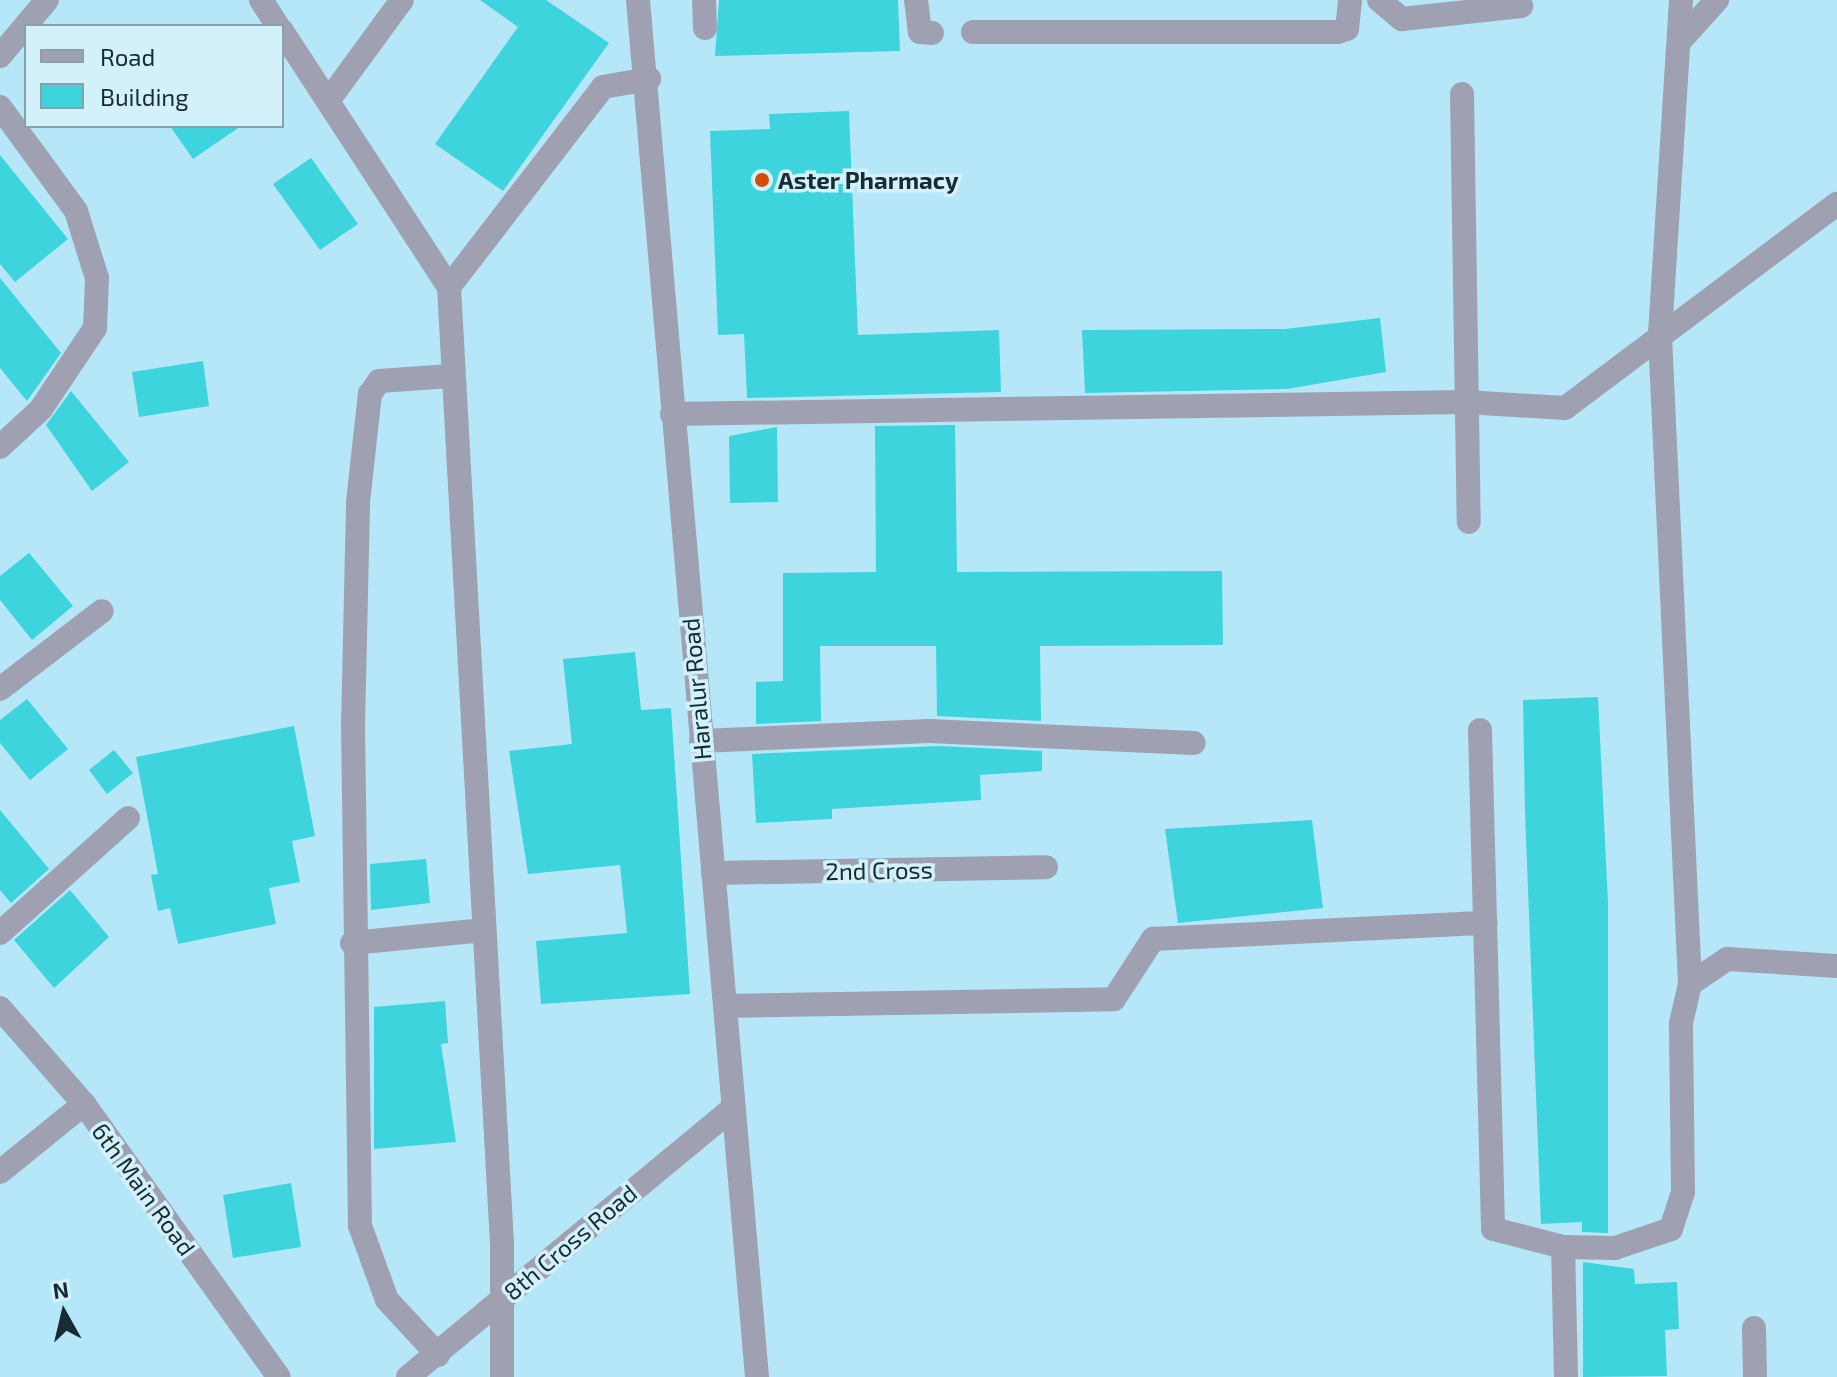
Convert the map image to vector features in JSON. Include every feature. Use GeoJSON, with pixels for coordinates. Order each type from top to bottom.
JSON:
{"type":"FeatureCollection","features":[{"type":"Feature","properties":{"kind":"street"},"geometry":{"type":"LineString","coordinates":[[27,24],[47,0]]}},
{"type":"Feature","properties":{"kind":"street"},"geometry":{"type":"LineString","coordinates":[[261,0],[277,24]]}},
{"type":"Feature","properties":{"kind":"street"},"geometry":{"type":"LineString","coordinates":[[328,101],[402,0]]}},
{"type":"Feature","properties":{"kind":"street","name":"Haralur Road"},"geometry":{"type":"LineString","coordinates":[[638,0],[649,79],[672,414],[757,1377]]}},
{"type":"Feature","properties":{"kind":"street"},"geometry":{"type":"LineString","coordinates":[[704,0],[705,28]]}},
{"type":"Feature","properties":{"kind":"street"},"geometry":{"type":"LineString","coordinates":[[916,0],[920,32],[932,33]]}},
{"type":"Feature","properties":{"kind":"street"},"geometry":{"type":"LineString","coordinates":[[973,32],[1337,32],[1347,29],[1350,0]]}},
{"type":"Feature","properties":{"kind":"street"},"geometry":{"type":"LineString","coordinates":[[1379,0],[1402,19],[1521,6]]}},
{"type":"Feature","properties":{"kind":"street"},"geometry":{"type":"LineString","coordinates":[[1480,730],[1493,1229],[1563,1247],[1615,1248],[1671,1229],[1683,1192],[1681,1023],[1690,984],[1660,336],[1681,0]]}},
{"type":"Feature","properties":{"kind":"street"},"geometry":{"type":"LineString","coordinates":[[1679,42],[1717,0]]}},
{"type":"Feature","properties":{"kind":"street"},"geometry":{"type":"LineString","coordinates":[[0,56],[24,27]]}},
{"type":"Feature","properties":{"kind":"street"},"geometry":{"type":"LineString","coordinates":[[284,34],[449,287],[451,376],[502,1299],[502,1377]]}},
{"type":"Feature","properties":{"kind":"street"},"geometry":{"type":"LineString","coordinates":[[449,287],[603,87],[649,79]]}},
{"type":"Feature","properties":{"kind":"street"},"geometry":{"type":"LineString","coordinates":[[1462,94],[1464,402],[1469,522]]}},
{"type":"Feature","properties":{"kind":"street"},"geometry":{"type":"LineString","coordinates":[[0,107],[76,211],[97,278],[95,328],[41,409],[0,447]]}},
{"type":"Feature","properties":{"kind":"street"},"geometry":{"type":"LineString","coordinates":[[672,414],[1464,402],[1565,408],[1837,204]]}},
{"type":"Feature","properties":{"kind":"street"},"geometry":{"type":"LineString","coordinates":[[438,1355],[387,1300],[360,1226],[352,943],[358,502],[370,394],[379,381],[451,376]]}},
{"type":"Feature","properties":{"kind":"street"},"geometry":{"type":"LineString","coordinates":[[0,689],[102,611]]}},
{"type":"Feature","properties":{"kind":"street"},"geometry":{"type":"LineString","coordinates":[[701,741],[929,731],[1101,733],[1194,743]]}},
{"type":"Feature","properties":{"kind":"street"},"geometry":{"type":"LineString","coordinates":[[0,933],[128,818]]}},
{"type":"Feature","properties":{"kind":"street","name":"2nd Cross"},"geometry":{"type":"LineString","coordinates":[[713,873],[1046,867]]}},
{"type":"Feature","properties":{"kind":"street"},"geometry":{"type":"LineString","coordinates":[[725,1006],[1114,999],[1153,939],[1486,923]]}},
{"type":"Feature","properties":{"kind":"street"},"geometry":{"type":"LineString","coordinates":[[352,943],[484,930]]}},
{"type":"Feature","properties":{"kind":"street"},"geometry":{"type":"LineString","coordinates":[[1690,984],[1727,959],[1837,966]]}},
{"type":"Feature","properties":{"kind":"street","name":"6th Main Road"},"geometry":{"type":"LineString","coordinates":[[0,1008],[84,1104],[279,1377]]}},
{"type":"Feature","properties":{"kind":"street"},"geometry":{"type":"LineString","coordinates":[[0,1172],[84,1104]]}},
{"type":"Feature","properties":{"kind":"street","name":"8th Cross Road"},"geometry":{"type":"LineString","coordinates":[[408,1377],[733,1108]]}},
{"type":"Feature","properties":{"kind":"street"},"geometry":{"type":"LineString","coordinates":[[1563,1247],[1566,1377]]}},
{"type":"Feature","properties":{"kind":"street"},"geometry":{"type":"LineString","coordinates":[[1754,1328],[1755,1377]]}},
{"type":"Feature","properties":{"kind":"building"},"geometry":{"type":"Polygon","coordinates":[[[480,0],[546,0],[609,43],[503,191],[435,144],[518,27],[480,0]]]}},
{"type":"Feature","properties":{"kind":"building"},"geometry":{"type":"Polygon","coordinates":[[[719,0],[898,0],[900,51],[715,56],[719,0]]]}},
{"type":"Feature","properties":{"kind":"building"},"geometry":{"type":"Polygon","coordinates":[[[849,111],[858,335],[999,330],[1001,392],[747,398],[744,334],[718,335],[710,131],[770,129],[769,114],[849,111]]]}},
{"type":"Feature","properties":{"kind":"building"},"geometry":{"type":"Polygon","coordinates":[[[171,128],[238,128],[193,159],[171,128]]]}},
{"type":"Feature","properties":{"kind":"building"},"geometry":{"type":"Polygon","coordinates":[[[0,155],[68,239],[15,282],[0,264],[0,155]]]}},
{"type":"Feature","properties":{"kind":"building"},"geometry":{"type":"Polygon","coordinates":[[[311,158],[358,224],[320,250],[273,184],[311,158]]]}},
{"type":"Feature","properties":{"kind":"building"},"geometry":{"type":"Polygon","coordinates":[[[0,278],[61,353],[27,401],[0,368],[0,278]]]}},
{"type":"Feature","properties":{"kind":"building"},"geometry":{"type":"Polygon","coordinates":[[[1380,318],[1386,372],[1287,389],[1085,393],[1082,330],[1285,329],[1380,318]]]}},
{"type":"Feature","properties":{"kind":"building"},"geometry":{"type":"Polygon","coordinates":[[[203,361],[209,406],[139,417],[132,372],[203,361]]]}},
{"type":"Feature","properties":{"kind":"building"},"geometry":{"type":"Polygon","coordinates":[[[71,391],[129,462],[92,491],[46,425],[71,391]]]}},
{"type":"Feature","properties":{"kind":"building"},"geometry":{"type":"Polygon","coordinates":[[[955,425],[957,572],[1222,571],[1223,645],[1040,646],[1041,721],[937,716],[936,646],[820,646],[821,721],[756,724],[756,682],[783,681],[783,573],[876,572],[875,426],[955,425]]]}},
{"type":"Feature","properties":{"kind":"building"},"geometry":{"type":"Polygon","coordinates":[[[777,427],[778,502],[730,503],[729,436],[777,427]]]}},
{"type":"Feature","properties":{"kind":"building"},"geometry":{"type":"Polygon","coordinates":[[[29,553],[73,606],[32,640],[0,600],[0,576],[29,553]]]}},
{"type":"Feature","properties":{"kind":"building"},"geometry":{"type":"Polygon","coordinates":[[[635,652],[641,710],[671,708],[690,994],[541,1004],[536,941],[627,933],[620,865],[528,874],[509,751],[572,744],[563,659],[635,652]]]}},
{"type":"Feature","properties":{"kind":"building"},"geometry":{"type":"Polygon","coordinates":[[[1598,697],[1608,902],[1608,1233],[1582,1232],[1582,1222],[1541,1224],[1525,812],[1523,700],[1598,697]]]}},
{"type":"Feature","properties":{"kind":"building"},"geometry":{"type":"Polygon","coordinates":[[[27,699],[68,749],[30,780],[0,743],[0,720],[27,699]]]}},
{"type":"Feature","properties":{"kind":"building"},"geometry":{"type":"Polygon","coordinates":[[[294,726],[315,836],[292,841],[300,882],[269,888],[276,924],[178,944],[170,908],[158,911],[151,875],[158,874],[136,757],[294,726]]]}},
{"type":"Feature","properties":{"kind":"building"},"geometry":{"type":"Polygon","coordinates":[[[938,746],[1042,751],[1042,771],[980,775],[981,800],[832,809],[832,819],[756,823],[752,754],[938,746]]]}},
{"type":"Feature","properties":{"kind":"building"},"geometry":{"type":"Polygon","coordinates":[[[114,750],[133,773],[107,794],[89,770],[114,750]]]}},
{"type":"Feature","properties":{"kind":"building"},"geometry":{"type":"Polygon","coordinates":[[[0,810],[49,869],[11,903],[0,890],[0,810]]]}},
{"type":"Feature","properties":{"kind":"building"},"geometry":{"type":"Polygon","coordinates":[[[1312,820],[1323,908],[1178,923],[1165,829],[1312,820]]]}},
{"type":"Feature","properties":{"kind":"building"},"geometry":{"type":"Polygon","coordinates":[[[426,859],[430,903],[371,910],[370,864],[426,859]]]}},
{"type":"Feature","properties":{"kind":"building"},"geometry":{"type":"Polygon","coordinates":[[[70,890],[109,937],[54,988],[14,940],[70,890]]]}},
{"type":"Feature","properties":{"kind":"building"},"geometry":{"type":"Polygon","coordinates":[[[445,1001],[448,1043],[441,1044],[456,1142],[374,1149],[374,1007],[445,1001]]]}},
{"type":"Feature","properties":{"kind":"building"},"geometry":{"type":"Polygon","coordinates":[[[291,1183],[301,1247],[233,1258],[223,1195],[291,1183]]]}},
{"type":"Feature","properties":{"kind":"building"},"geometry":{"type":"Polygon","coordinates":[[[1583,1262],[1634,1269],[1635,1284],[1677,1282],[1679,1329],[1665,1330],[1667,1376],[1583,1377],[1583,1262]]]}},
{"type":"Feature","properties":{"kind":"place","name":"Aster Pharmacy"},"geometry":{"type":"Point","coordinates":[762,180]}}]}
